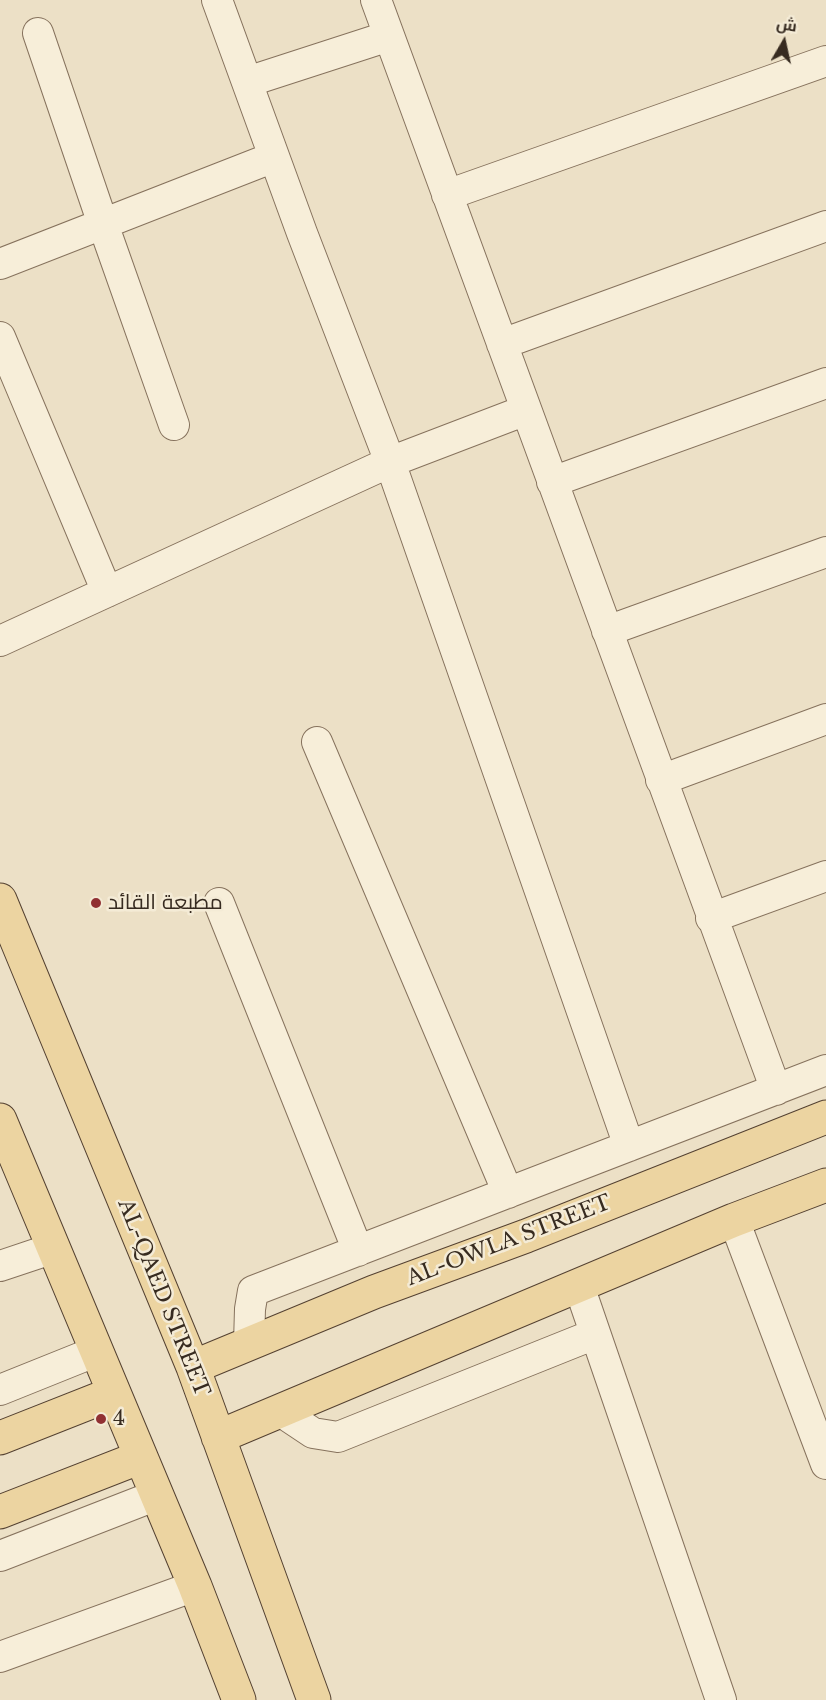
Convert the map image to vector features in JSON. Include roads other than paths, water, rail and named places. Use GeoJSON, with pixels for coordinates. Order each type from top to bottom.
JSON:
{"type":"FeatureCollection","features":[{"type":"Feature","properties":{"kind":"main road","name":"AL-QAED STREET"},"geometry":{"type":"LineString","coordinates":[[0,900],[193,1367],[314,1700]]}},
{"type":"Feature","properties":{"kind":"main road","name":"AL-OWLA STREET"},"geometry":{"type":"LineString","coordinates":[[193,1367],[374,1292],[526,1236],[826,1117]]}},
{"type":"Feature","properties":{"kind":"main road"},"geometry":{"type":"LineString","coordinates":[[1,1124],[195,1586],[239,1700]]}},
{"type":"Feature","properties":{"kind":"main road"},"geometry":{"type":"LineString","coordinates":[[218,1437],[734,1220],[826,1185]]}},
{"type":"Feature","properties":{"kind":"main road"},"geometry":{"type":"LineString","coordinates":[[0,1438],[114,1393]]}},
{"type":"Feature","properties":{"kind":"main road"},"geometry":{"type":"LineString","coordinates":[[0,1512],[141,1457]]}},
{"type":"Feature","properties":{"kind":"street"},"geometry":{"type":"LineString","coordinates":[[218,0],[274,157],[390,462],[630,1146]]}},
{"type":"Feature","properties":{"kind":"street"},"geometry":{"type":"LineString","coordinates":[[376,0],[776,1090]]}},
{"type":"Feature","properties":{"kind":"street"},"geometry":{"type":"LineString","coordinates":[[38,33],[174,425]]}},
{"type":"Feature","properties":{"kind":"street"},"geometry":{"type":"LineString","coordinates":[[247,82],[389,36]]}},
{"type":"Feature","properties":{"kind":"street"},"geometry":{"type":"LineString","coordinates":[[447,195],[826,61]]}},
{"type":"Feature","properties":{"kind":"street"},"geometry":{"type":"LineString","coordinates":[[0,264],[274,157]]}},
{"type":"Feature","properties":{"kind":"street"},"geometry":{"type":"LineString","coordinates":[[502,344],[826,226]]}},
{"type":"Feature","properties":{"kind":"street"},"geometry":{"type":"LineString","coordinates":[[0,337],[106,592]]}},
{"type":"Feature","properties":{"kind":"street"},"geometry":{"type":"LineString","coordinates":[[552,482],[826,383]]}},
{"type":"Feature","properties":{"kind":"street"},"geometry":{"type":"LineString","coordinates":[[0,641],[390,462],[526,410]]}},
{"type":"Feature","properties":{"kind":"street"},"geometry":{"type":"LineString","coordinates":[[607,631],[826,552]]}},
{"type":"Feature","properties":{"kind":"street"},"geometry":{"type":"LineString","coordinates":[[661,780],[826,719]]}},
{"type":"Feature","properties":{"kind":"street"},"geometry":{"type":"LineString","coordinates":[[317,742],[508,1193]]}},
{"type":"Feature","properties":{"kind":"street"},"geometry":{"type":"LineString","coordinates":[[711,918],[826,876]]}},
{"type":"Feature","properties":{"kind":"street"},"geometry":{"type":"LineString","coordinates":[[219,903],[358,1251]]}},
{"type":"Feature","properties":{"kind":"street"},"geometry":{"type":"LineString","coordinates":[[249,1344],[250,1309],[254,1292],[826,1070]]}},
{"type":"Feature","properties":{"kind":"street"},"geometry":{"type":"LineString","coordinates":[[734,1220],[826,1464]]}},
{"type":"Feature","properties":{"kind":"street"},"geometry":{"type":"LineString","coordinates":[[0,1266],[54,1248]]}},
{"type":"Feature","properties":{"kind":"street"},"geometry":{"type":"LineString","coordinates":[[579,1286],[721,1700]]}},
{"type":"Feature","properties":{"kind":"street"},"geometry":{"type":"LineString","coordinates":[[280,1411],[313,1433],[338,1437],[595,1334]]}},
{"type":"Feature","properties":{"kind":"street"},"geometry":{"type":"LineString","coordinates":[[0,1390],[97,1351]]}},
{"type":"Feature","properties":{"kind":"street"},"geometry":{"type":"LineString","coordinates":[[0,1556],[157,1495]]}},
{"type":"Feature","properties":{"kind":"street"},"geometry":{"type":"LineString","coordinates":[[0,1658],[195,1586]]}},
{"type":"Feature","properties":{"kind":"place","name":"مطبعة القائد"},"geometry":{"type":"Point","coordinates":[96,903]}},
{"type":"Feature","properties":{"kind":"place","name":"4"},"geometry":{"type":"Point","coordinates":[101,1419]}}]}
